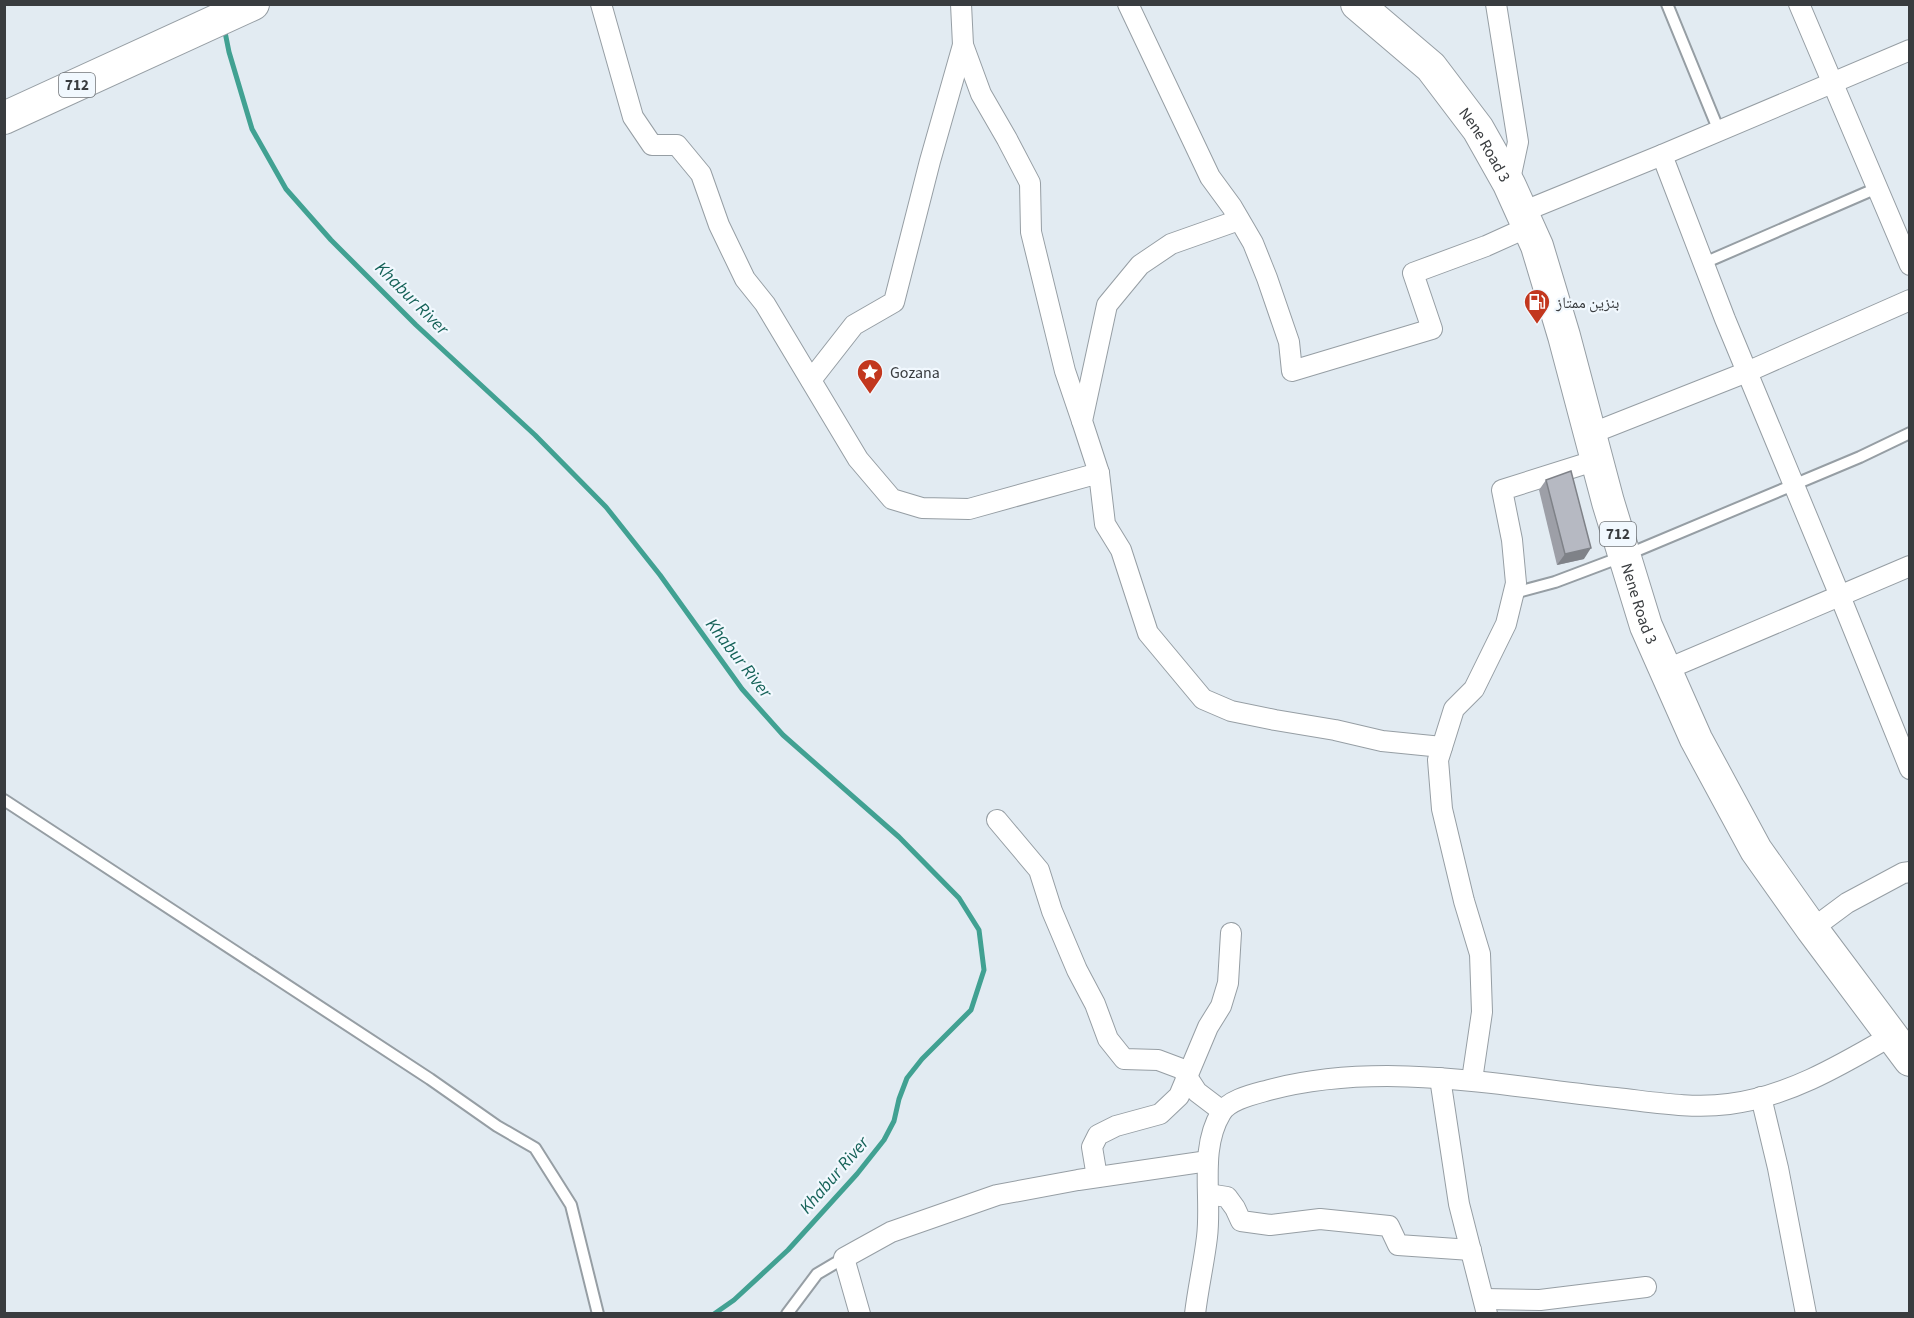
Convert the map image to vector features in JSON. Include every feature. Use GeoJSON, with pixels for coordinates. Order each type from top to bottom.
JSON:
{"type":"FeatureCollection","features":[{"type":"Feature","properties":{"kind":"main road","name":"712"},"geometry":{"type":"LineString","coordinates":[[4,118],[253,4]]}},
{"type":"Feature","properties":{"kind":"main road","name":"Nene Road 3"},"geometry":{"type":"LineString","coordinates":[[1357,4],[1431,67],[1478,129],[1509,184],[1537,246],[1624,556],[1646,626],[1696,739],[1756,850],[1900,1048]]}},
{"type":"Feature","properties":{"kind":"street"},"geometry":{"type":"LineString","coordinates":[[602,4],[633,117],[652,145],[677,145],[701,174],[720,225],[745,279],[765,304],[858,459],[891,499],[922,508],[969,509],[1099,472]]}},
{"type":"Feature","properties":{"kind":"street"},"geometry":{"type":"LineString","coordinates":[[961,4],[963,45],[981,94],[1030,183],[1031,232],[1065,371],[1099,472],[1105,524],[1121,550],[1148,633],[1203,699],[1231,711],[1382,741],[1442,747]]}},
{"type":"Feature","properties":{"kind":"street"},"geometry":{"type":"LineString","coordinates":[[1128,4],[1210,177],[1253,243],[1289,342],[1292,371],[1432,329],[1413,273],[1486,246],[1525,220],[1662,155],[1910,50]]}},
{"type":"Feature","properties":{"kind":"street"},"geometry":{"type":"LineString","coordinates":[[1496,4],[1518,142],[1509,184]]}},
{"type":"Feature","properties":{"kind":"street"},"geometry":{"type":"LineString","coordinates":[[1799,4],[1910,265]]}},
{"type":"Feature","properties":{"kind":"street"},"geometry":{"type":"LineString","coordinates":[[811,380],[854,325],[894,303],[930,161],[963,45]]}},
{"type":"Feature","properties":{"kind":"street"},"geometry":{"type":"LineString","coordinates":[[1662,155],[1747,372],[1909,766]]}},
{"type":"Feature","properties":{"kind":"street"},"geometry":{"type":"LineString","coordinates":[[1082,421],[1107,305],[1140,265],[1171,244],[1239,220]]}},
{"type":"Feature","properties":{"kind":"street"},"geometry":{"type":"LineString","coordinates":[[1472,1080],[1482,1012],[1480,954],[1464,901],[1442,809],[1438,760],[1454,709],[1474,689],[1506,624],[1514,593],[1516,583],[1512,540],[1502,490],[1747,372],[1910,300]]}},
{"type":"Feature","properties":{"kind":"street"},"geometry":{"type":"LineString","coordinates":[[1665,670],[1910,566]]}},
{"type":"Feature","properties":{"kind":"street"},"geometry":{"type":"LineString","coordinates":[[997,820],[1039,870],[1052,911],[1077,970],[1095,1004],[1108,1039],[1124,1059],[1158,1060],[1182,1069],[1197,1092],[1222,1111]]}},
{"type":"Feature","properties":{"kind":"street"},"geometry":{"type":"LineString","coordinates":[[1812,929],[1846,903],[1903,873],[1910,872]]}},
{"type":"Feature","properties":{"kind":"street"},"geometry":{"type":"LineString","coordinates":[[1098,1177],[1092,1147],[1098,1135],[1116,1126],[1160,1114],[1179,1096],[1208,1027],[1221,1006],[1228,983],[1232,933]]}},
{"type":"Feature","properties":{"kind":"street"},"geometry":{"type":"LineString","coordinates":[[1195,1314],[1208,1236],[1208,1161],[1212,1136],[1222,1111],[1243,1097],[1291,1084],[1356,1077],[1440,1078],[1472,1080],[1571,1094],[1696,1105],[1728,1104],[1785,1090],[1847,1062],[1900,1048]]}},
{"type":"Feature","properties":{"kind":"street"},"geometry":{"type":"LineString","coordinates":[[1440,1078],[1459,1204],[1486,1306],[1646,1287]]}},
{"type":"Feature","properties":{"kind":"street"},"geometry":{"type":"LineString","coordinates":[[1761,1097],[1779,1168],[1806,1314]]}},
{"type":"Feature","properties":{"kind":"street"},"geometry":{"type":"LineString","coordinates":[[860,1314],[844,1258],[891,1232],[997,1195],[1208,1161]]}},
{"type":"Feature","properties":{"kind":"street"},"geometry":{"type":"LineString","coordinates":[[1208,1194],[1227,1197],[1241,1221],[1270,1226],[1320,1219],[1363,1222],[1389,1226],[1398,1245],[1471,1250]]}},
{"type":"Feature","properties":{"kind":"lane"},"geometry":{"type":"LineString","coordinates":[[1667,4],[1719,131]]}},
{"type":"Feature","properties":{"kind":"lane"},"geometry":{"type":"LineString","coordinates":[[1704,263],[1877,188]]}},
{"type":"Feature","properties":{"kind":"lane"},"geometry":{"type":"LineString","coordinates":[[1514,593],[1555,582],[1624,556],[1860,457],[1910,433]]}},
{"type":"Feature","properties":{"kind":"lane"},"geometry":{"type":"LineString","coordinates":[[4,800],[430,1079],[497,1126],[535,1148],[571,1205],[598,1314]]}},
{"type":"Feature","properties":{"kind":"lane"},"geometry":{"type":"LineString","coordinates":[[787,1314],[817,1274],[844,1258]]}},
{"type":"Feature","properties":{"kind":"building"},"geometry":{"type":"Polygon","coordinates":[[[1571,471],[1591,548],[1565,554],[1546,480],[1571,471]]]}},
{"type":"Feature","properties":{"kind":"waterway","name":"Khabur River"},"geometry":{"type":"LineString","coordinates":[[224,27],[252,129],[286,189],[331,240],[416,325],[535,435],[606,507],[660,575],[742,689],[783,735],[899,837],[959,898],[979,930],[984,970],[971,1010],[922,1059],[907,1078],[894,1121],[884,1140],[857,1174],[788,1250],[734,1300],[714,1314]]}},
{"type":"Feature","properties":{"kind":"place","name":"بنزين ممتاز"},"geometry":{"type":"Point","coordinates":[1537,325]}},
{"type":"Feature","properties":{"kind":"place","name":"Gozana"},"geometry":{"type":"Point","coordinates":[870,395]}}]}
